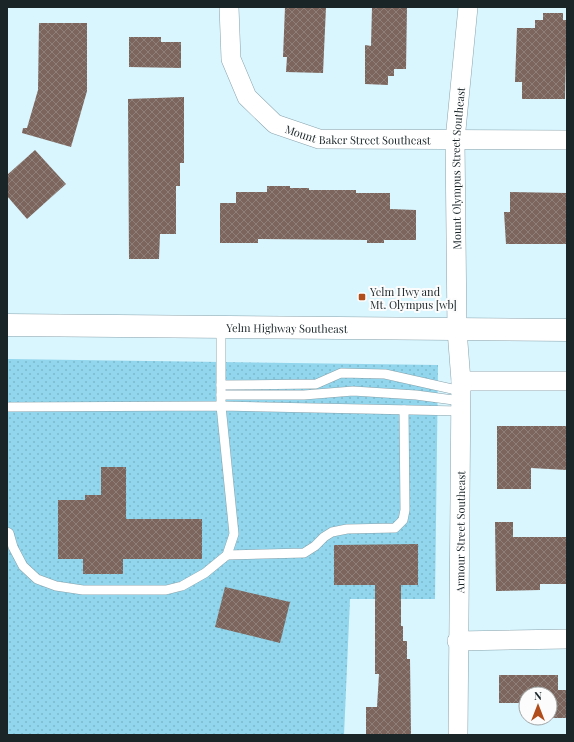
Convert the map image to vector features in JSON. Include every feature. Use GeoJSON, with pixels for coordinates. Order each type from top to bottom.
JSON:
{"type":"FeatureCollection","features":[{"type":"Feature","properties":{"kind":"main road","name":"Yelm Highway Southeast"},"geometry":{"type":"LineString","coordinates":[[7,325],[567,330]]}},
{"type":"Feature","properties":{"kind":"street","name":"Mount Baker Street Southeast"},"geometry":{"type":"LineString","coordinates":[[229,7],[231,59],[247,97],[274,124],[319,138],[567,140]]}},
{"type":"Feature","properties":{"kind":"street","name":"Mount Olympus Street Southeast"},"geometry":{"type":"LineString","coordinates":[[457,330],[455,140],[468,7]]}},
{"type":"Feature","properties":{"kind":"street","name":"Armour Street Southeast"},"geometry":{"type":"LineString","coordinates":[[457,330],[461,396],[457,641],[458,735]]}},
{"type":"Feature","properties":{"kind":"street"},"geometry":{"type":"LineString","coordinates":[[461,396],[567,380]]}},
{"type":"Feature","properties":{"kind":"street"},"geometry":{"type":"LineString","coordinates":[[457,641],[567,639]]}},
{"type":"Feature","properties":{"kind":"lane"},"geometry":{"type":"LineString","coordinates":[[8,533],[13,547],[23,566],[37,579],[56,586],[83,590],[166,590],[182,586],[205,573],[227,555],[234,534],[221,395],[221,326]]}},
{"type":"Feature","properties":{"kind":"lane"},"geometry":{"type":"LineString","coordinates":[[221,385],[316,384],[341,373],[385,374],[461,396]]}},
{"type":"Feature","properties":{"kind":"lane"},"geometry":{"type":"LineString","coordinates":[[221,395],[304,395],[353,391],[461,396]]}},
{"type":"Feature","properties":{"kind":"lane"},"geometry":{"type":"LineString","coordinates":[[7,407],[222,406],[404,410],[461,396]]}},
{"type":"Feature","properties":{"kind":"lane"},"geometry":{"type":"LineString","coordinates":[[227,555],[304,553],[332,532],[347,529],[395,528],[404,520],[405,510],[404,410]]}},
{"type":"Feature","properties":{"kind":"shaded area"},"geometry":{"type":"Polygon","coordinates":[[[7,359],[438,365],[435,599],[350,599],[344,735],[7,735],[7,359]]]}},
{"type":"Feature","properties":{"kind":"building"},"geometry":{"type":"Polygon","coordinates":[[[285,7],[326,7],[323,73],[286,72],[287,57],[283,57],[285,7]]]}},
{"type":"Feature","properties":{"kind":"building"},"geometry":{"type":"Polygon","coordinates":[[[372,7],[407,7],[406,69],[394,69],[394,76],[388,76],[388,85],[365,84],[365,45],[371,46],[372,7]]]}},
{"type":"Feature","properties":{"kind":"building"},"geometry":{"type":"Polygon","coordinates":[[[543,13],[563,13],[563,20],[567,20],[565,99],[522,99],[522,82],[515,82],[517,28],[535,28],[535,20],[543,20],[543,13]]]}},
{"type":"Feature","properties":{"kind":"building"},"geometry":{"type":"Polygon","coordinates":[[[39,23],[87,23],[87,91],[71,147],[22,133],[23,128],[27,128],[38,90],[39,23]]]}},
{"type":"Feature","properties":{"kind":"building"},"geometry":{"type":"Polygon","coordinates":[[[129,37],[161,37],[161,42],[181,42],[181,68],[129,67],[129,37]]]}},
{"type":"Feature","properties":{"kind":"building"},"geometry":{"type":"Polygon","coordinates":[[[184,97],[184,163],[180,163],[180,186],[176,186],[176,234],[160,234],[159,259],[129,259],[128,99],[184,97]]]}},
{"type":"Feature","properties":{"kind":"building"},"geometry":{"type":"Polygon","coordinates":[[[35,150],[66,184],[27,219],[7,196],[7,175],[35,150]]]}},
{"type":"Feature","properties":{"kind":"building"},"geometry":{"type":"Polygon","coordinates":[[[267,186],[290,186],[290,188],[309,188],[309,190],[356,190],[356,193],[390,193],[390,209],[416,210],[416,240],[384,240],[384,243],[367,243],[367,240],[258,239],[258,243],[220,243],[220,203],[236,203],[236,192],[267,192],[267,186]]]}},
{"type":"Feature","properties":{"kind":"building"},"geometry":{"type":"Polygon","coordinates":[[[510,192],[567,193],[567,244],[506,244],[504,212],[510,212],[510,192]]]}},
{"type":"Feature","properties":{"kind":"building"},"geometry":{"type":"Polygon","coordinates":[[[497,426],[567,426],[567,470],[531,468],[531,489],[497,489],[497,426]]]}},
{"type":"Feature","properties":{"kind":"building"},"geometry":{"type":"Polygon","coordinates":[[[101,467],[126,467],[126,519],[202,519],[202,559],[123,559],[123,574],[83,574],[83,559],[58,559],[58,500],[85,500],[85,495],[101,495],[101,467]]]}},
{"type":"Feature","properties":{"kind":"building"},"geometry":{"type":"Polygon","coordinates":[[[495,522],[513,522],[513,537],[567,537],[567,584],[540,584],[540,590],[496,591],[495,522]]]}},
{"type":"Feature","properties":{"kind":"building"},"geometry":{"type":"Polygon","coordinates":[[[418,544],[418,585],[401,585],[401,626],[403,626],[403,641],[407,641],[407,659],[410,659],[411,735],[366,735],[366,707],[377,707],[379,674],[375,674],[375,585],[334,585],[334,545],[418,544]]]}},
{"type":"Feature","properties":{"kind":"building"},"geometry":{"type":"Polygon","coordinates":[[[225,587],[290,602],[280,643],[215,627],[225,587]]]}},
{"type":"Feature","properties":{"kind":"building"},"geometry":{"type":"Polygon","coordinates":[[[499,675],[558,675],[558,686],[518,686],[518,703],[499,703],[499,675]]]}},
{"type":"Feature","properties":{"kind":"building"},"geometry":{"type":"Polygon","coordinates":[[[558,690],[567,690],[567,718],[558,718],[558,690]]]}},
{"type":"Feature","properties":{"kind":"place","name":"Yelm Hwy and Mt. Olympus [wb]"},"geometry":{"type":"Point","coordinates":[362,297]}}]}
